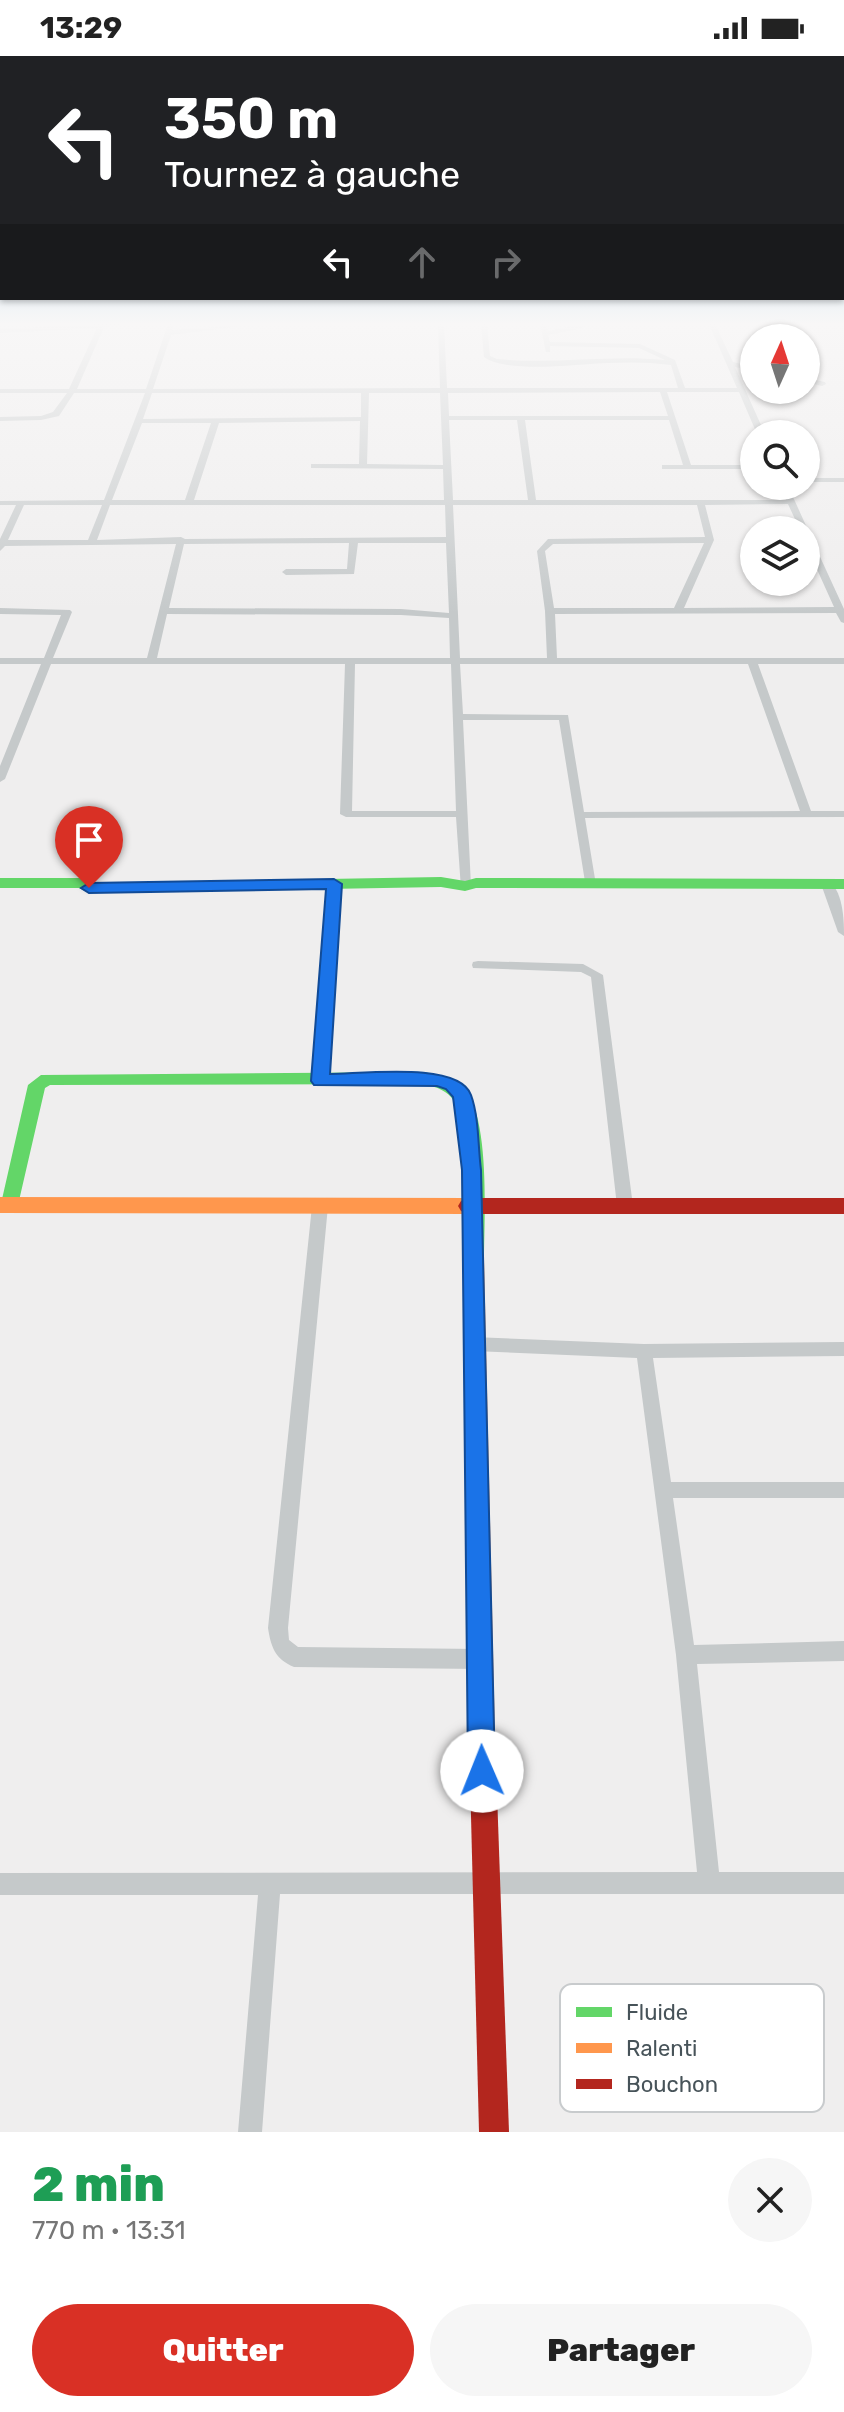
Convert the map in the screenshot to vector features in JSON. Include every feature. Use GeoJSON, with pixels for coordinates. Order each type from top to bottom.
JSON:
{"type":"FeatureCollection","features":[{"type":"Feature","properties":{"kind":"street"},"geometry":{"type":"LineString","coordinates":[[92,541],[139,421],[148,421]]}},
{"type":"Feature","properties":{"kind":"street"},"geometry":{"type":"LineString","coordinates":[[189,502],[216,421]]}},
{"type":"Feature","properties":{"kind":"street"},"geometry":{"type":"LineString","coordinates":[[362,421],[363,466]]}},
{"type":"Feature","properties":{"kind":"street"},"geometry":{"type":"LineString","coordinates":[[445,421],[465,886]]}},
{"type":"Feature","properties":{"kind":"street"},"geometry":{"type":"LineString","coordinates":[[521,421],[532,502]]}},
{"type":"Feature","properties":{"kind":"street"},"geometry":{"type":"LineString","coordinates":[[671,421],[688,467]]}},
{"type":"Feature","properties":{"kind":"street"},"geometry":{"type":"LineString","coordinates":[[314,466],[447,467]]}},
{"type":"Feature","properties":{"kind":"street"},"geometry":{"type":"LineString","coordinates":[[665,467],[740,467]]}},
{"type":"Feature","properties":{"kind":"street"},"geometry":{"type":"LineString","coordinates":[[820,480],[844,480]]}},
{"type":"Feature","properties":{"kind":"street"},"geometry":{"type":"LineString","coordinates":[[678,610],[710,540],[700,502]]}},
{"type":"Feature","properties":{"kind":"street"},"geometry":{"type":"LineString","coordinates":[[0,503],[792,502],[798,516]]}},
{"type":"Feature","properties":{"kind":"street"},"geometry":{"type":"LineString","coordinates":[[21,503],[1,544],[450,540]]}},
{"type":"Feature","properties":{"kind":"street"},"geometry":{"type":"LineString","coordinates":[[286,572],[351,572],[354,539]]}},
{"type":"Feature","properties":{"kind":"street"},"geometry":{"type":"LineString","coordinates":[[151,661],[181,540]]}},
{"type":"Feature","properties":{"kind":"street"},"geometry":{"type":"LineString","coordinates":[[552,661],[550,611],[541,551],[551,541],[710,540]]}},
{"type":"Feature","properties":{"kind":"street"},"geometry":{"type":"LineString","coordinates":[[550,611],[678,610],[842,615],[820,566]]}},
{"type":"Feature","properties":{"kind":"street"},"geometry":{"type":"LineString","coordinates":[[830,588],[844,588]]}},
{"type":"Feature","properties":{"kind":"street"},"geometry":{"type":"LineString","coordinates":[[0,611],[67,612],[0,779]]}},
{"type":"Feature","properties":{"kind":"street"},"geometry":{"type":"LineString","coordinates":[[163,611],[401,612],[454,616]]}},
{"type":"Feature","properties":{"kind":"street"},"geometry":{"type":"LineString","coordinates":[[0,661],[844,661]]}},
{"type":"Feature","properties":{"kind":"street"},"geometry":{"type":"LineString","coordinates":[[350,661],[346,814],[462,814]]}},
{"type":"Feature","properties":{"kind":"street"},"geometry":{"type":"LineString","coordinates":[[752,661],[807,814]]}},
{"type":"Feature","properties":{"kind":"street"},"geometry":{"type":"LineString","coordinates":[[457,717],[564,717],[590,885]]}},
{"type":"Feature","properties":{"kind":"street"},"geometry":{"type":"LineString","coordinates":[[579,815],[844,814]]}},
{"type":"Feature","properties":{"kind":"street"},"geometry":{"type":"LineString","coordinates":[[0,883],[83,883],[89,888],[441,882],[465,886],[476,883],[835,884],[844,932]]}},
{"type":"Feature","properties":{"kind":"street"},"geometry":{"type":"LineString","coordinates":[[320,1081],[334,884]]}},
{"type":"Feature","properties":{"kind":"street"},"geometry":{"type":"LineString","coordinates":[[478,965],[583,968],[597,975],[625,1206]]}},
{"type":"Feature","properties":{"kind":"street"},"geometry":{"type":"LineString","coordinates":[[494,2132],[479,1659],[471,1206],[472,1170],[462,1095],[453,1085],[423,1078],[41,1081],[37,1085],[4,1205],[320,1206],[471,1206],[625,1206],[844,1206]]}},
{"type":"Feature","properties":{"kind":"street"},"geometry":{"type":"LineString","coordinates":[[320,1206],[278,1628],[280,1645],[294,1657],[479,1659]]}},
{"type":"Feature","properties":{"kind":"street"},"geometry":{"type":"LineString","coordinates":[[473,1344],[644,1351],[844,1349]]}},
{"type":"Feature","properties":{"kind":"street"},"geometry":{"type":"LineString","coordinates":[[644,1351],[686,1655],[709,1883]]}},
{"type":"Feature","properties":{"kind":"street"},"geometry":{"type":"LineString","coordinates":[[663,1490],[844,1490]]}},
{"type":"Feature","properties":{"kind":"street"},"geometry":{"type":"LineString","coordinates":[[686,1655],[844,1651]]}},
{"type":"Feature","properties":{"kind":"street"},"geometry":{"type":"LineString","coordinates":[[0,1884],[844,1883]]}},
{"type":"Feature","properties":{"kind":"street"},"geometry":{"type":"LineString","coordinates":[[250,2132],[270,1884]]}},
{"type":"Feature","properties":{"kind":"traffic: fast"},"geometry":{"type":"LineString","coordinates":[[0,883],[83,883],[89,888],[441,882],[465,886],[476,883],[844,884]]}},
{"type":"Feature","properties":{"kind":"traffic: fast"},"geometry":{"type":"LineString","coordinates":[[8,1205],[37,1085],[47,1079],[423,1078],[449,1086],[461,1097],[467,1111],[473,1151],[474,1259]]}},
{"type":"Feature","properties":{"kind":"traffic: slow"},"geometry":{"type":"LineString","coordinates":[[0,1205],[468,1206]]}},
{"type":"Feature","properties":{"kind":"traffic: slow"},"geometry":{"type":"LineString","coordinates":[[474,1259],[482,1737]]}},
{"type":"Feature","properties":{"kind":"traffic: jam"},"geometry":{"type":"LineString","coordinates":[[468,1206],[844,1206]]}},
{"type":"Feature","properties":{"kind":"traffic: jam"},"geometry":{"type":"LineString","coordinates":[[482,1737],[494,2132]]}},
{"type":"Feature","properties":{"kind":"route"},"geometry":{"type":"LineString","coordinates":[[89,888],[334,884],[320,1081],[438,1079],[453,1085],[462,1095],[472,1170],[482,1771]]}}]}
